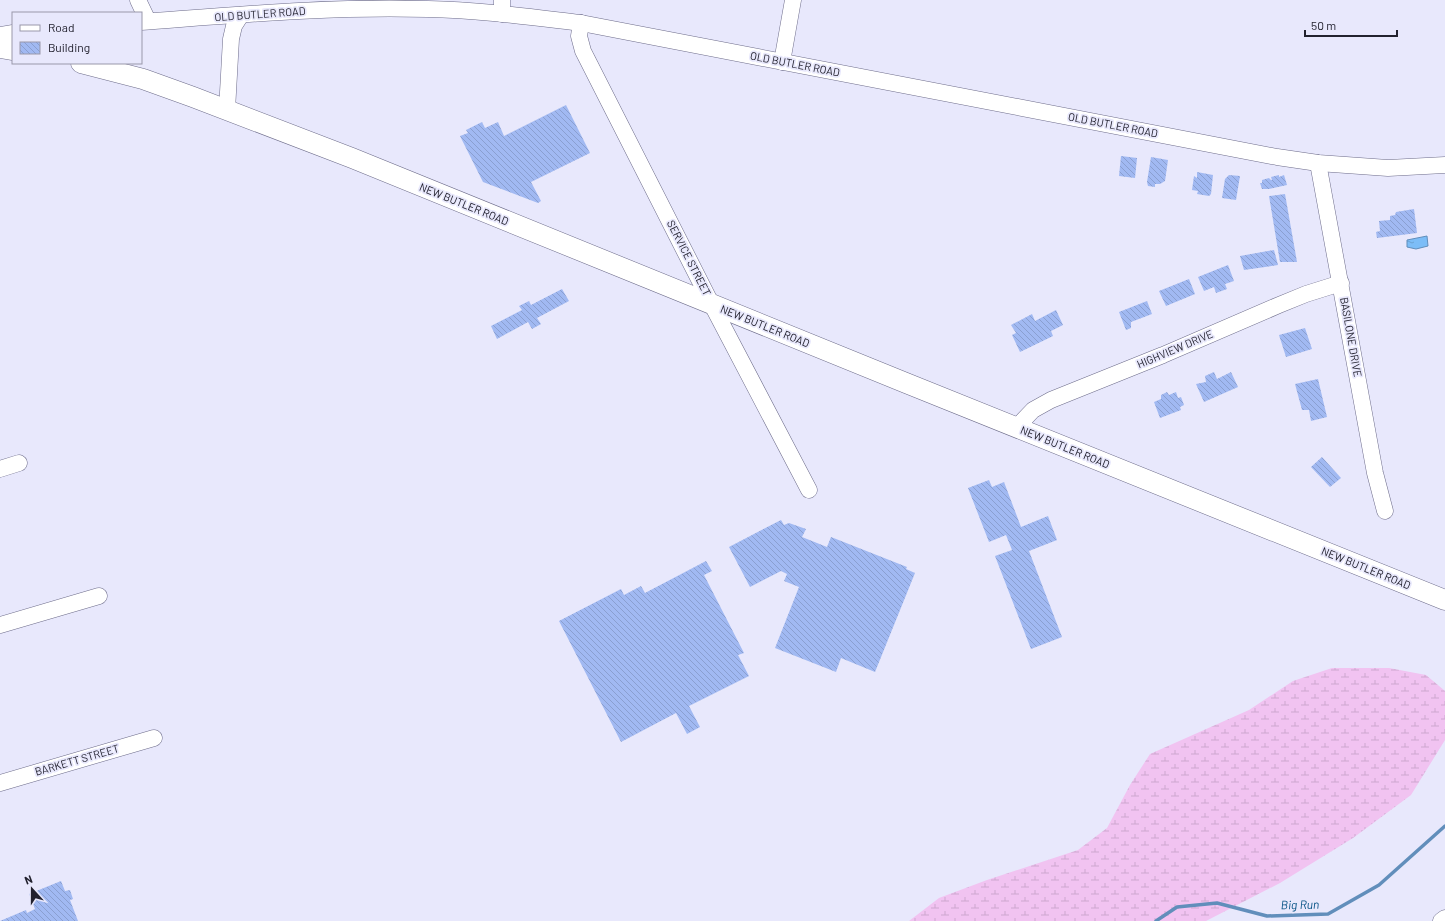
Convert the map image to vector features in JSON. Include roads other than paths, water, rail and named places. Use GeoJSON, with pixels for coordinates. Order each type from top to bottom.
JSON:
{"type":"FeatureCollection","features":[{"type":"Feature","properties":{"kind":"main road"},"geometry":{"type":"LineString","coordinates":[[0,48],[12,50]]}},
{"type":"Feature","properties":{"kind":"main road","name":"NEW BUTLER ROAD"},"geometry":{"type":"LineString","coordinates":[[85,64],[143,79],[352,158],[1016,428],[1445,600]]}},
{"type":"Feature","properties":{"kind":"street"},"geometry":{"type":"LineString","coordinates":[[138,0],[145,21]]}},
{"type":"Feature","properties":{"kind":"street"},"geometry":{"type":"LineString","coordinates":[[782,62],[793,0]]}},
{"type":"Feature","properties":{"kind":"street","name":"OLD BUTLER ROAD"},"geometry":{"type":"LineString","coordinates":[[145,21],[241,15],[320,5],[478,11],[502,7],[1264,154],[1318,163],[1388,168],[1445,165]]}},
{"type":"Feature","properties":{"kind":"street"},"geometry":{"type":"LineString","coordinates":[[227,110],[231,39],[234,26],[241,15]]}},
{"type":"Feature","properties":{"kind":"street","name":"SERVICE STREET"},"geometry":{"type":"LineString","coordinates":[[581,23],[580,36],[583,51],[808,490]]}},
{"type":"Feature","properties":{"kind":"street"},"geometry":{"type":"LineString","coordinates":[[0,35],[12,33]]}},
{"type":"Feature","properties":{"kind":"street","name":"BASILONE DRIVE"},"geometry":{"type":"LineString","coordinates":[[1318,163],[1375,473],[1385,511]]}},
{"type":"Feature","properties":{"kind":"street","name":"HIGHVIEW DRIVE"},"geometry":{"type":"LineString","coordinates":[[1016,428],[1033,410],[1052,400],[1163,355],[1306,294],[1341,283]]}},
{"type":"Feature","properties":{"kind":"street"},"geometry":{"type":"LineString","coordinates":[[0,469],[19,463]]}},
{"type":"Feature","properties":{"kind":"street"},"geometry":{"type":"LineString","coordinates":[[0,625],[99,596]]}},
{"type":"Feature","properties":{"kind":"street","name":"BARKETT STREET"},"geometry":{"type":"LineString","coordinates":[[0,783],[154,738]]}},
{"type":"Feature","properties":{"kind":"street"},"geometry":{"type":"LineString","coordinates":[[1441,921],[1445,918]]}},
{"type":"Feature","properties":{"kind":"water"},"geometry":{"type":"Polygon","coordinates":[[[1427,236],[1428,246],[1416,249],[1407,247],[1407,240],[1427,236]]]}},
{"type":"Feature","properties":{"kind":"waterway","name":"Big Run"},"geometry":{"type":"LineString","coordinates":[[1156,921],[1177,907],[1217,903],[1267,916],[1328,914],[1379,885],[1445,826]]}}]}
